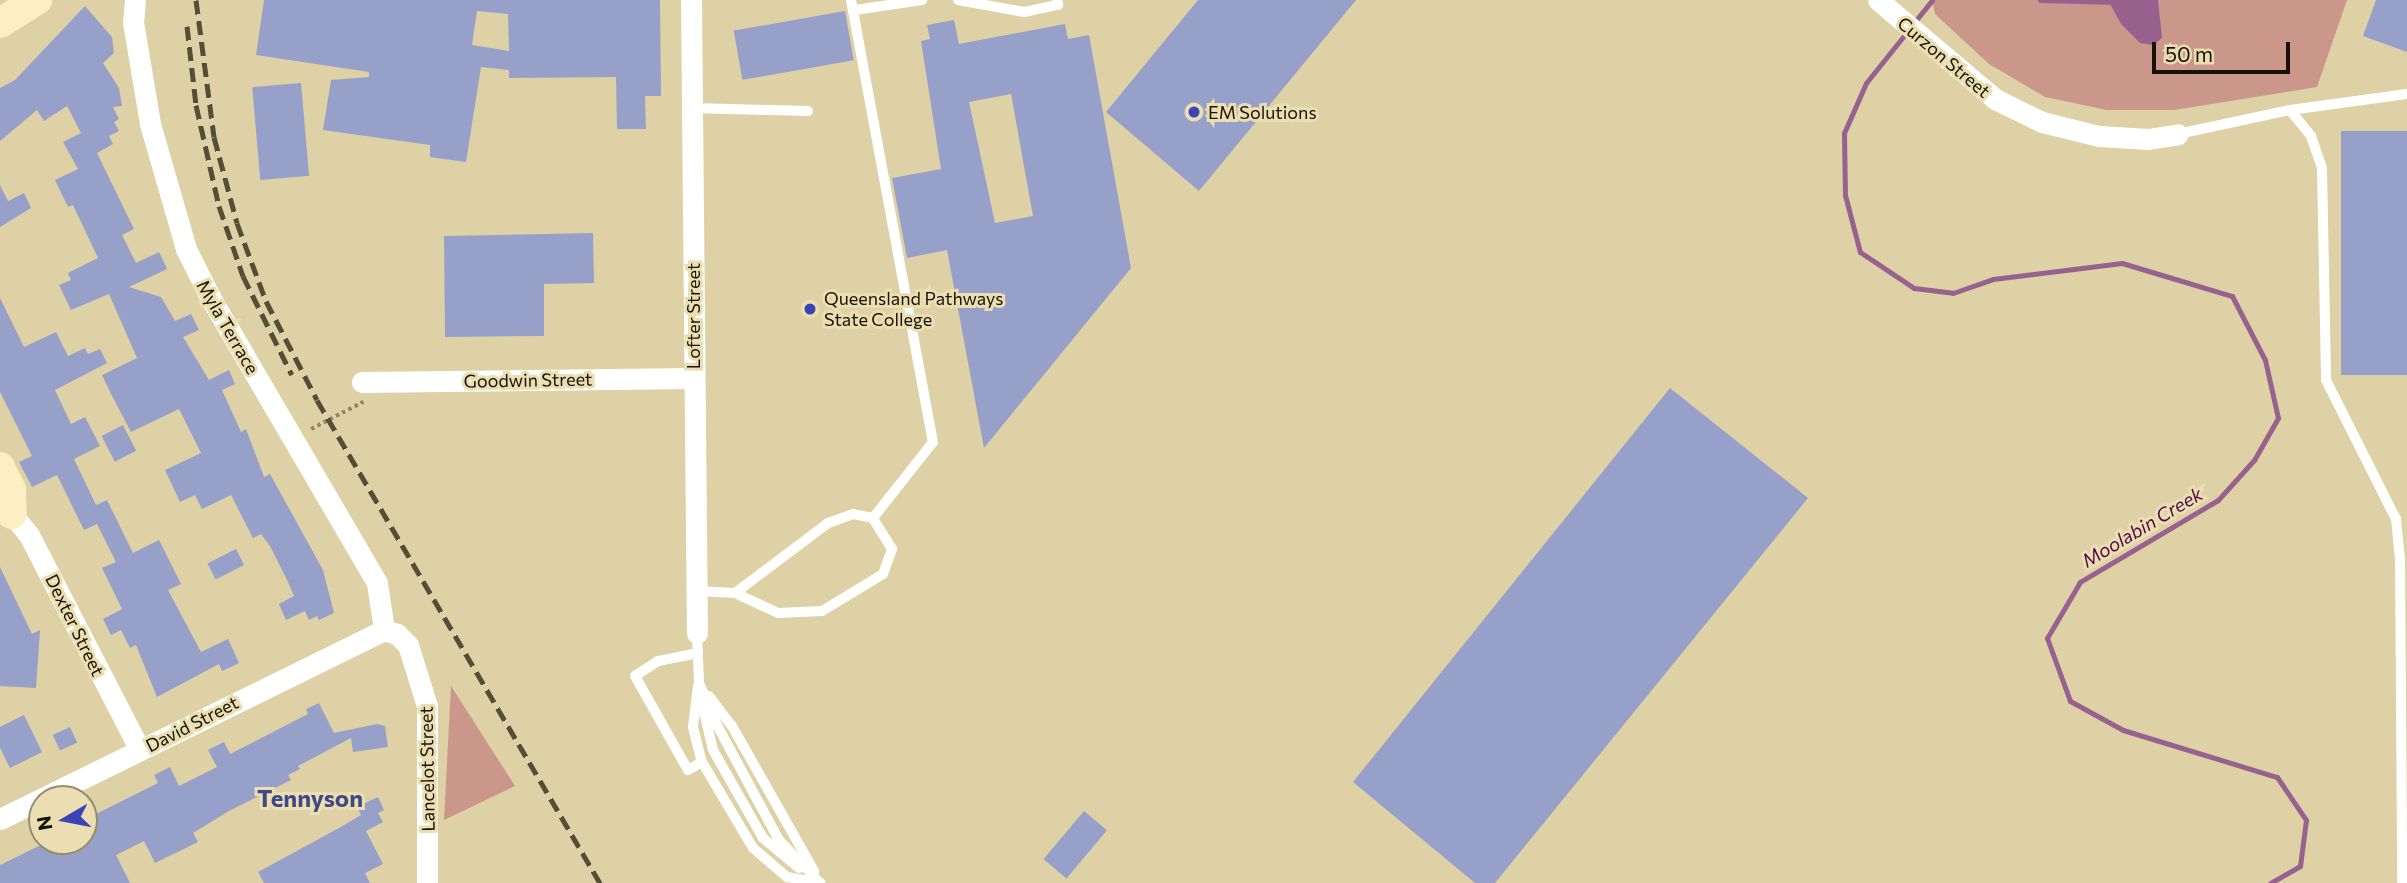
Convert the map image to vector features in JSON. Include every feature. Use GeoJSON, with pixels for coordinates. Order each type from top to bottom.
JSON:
{"type":"FeatureCollection","features":[{"type":"Feature","properties":{"kind":"main road"},"geometry":{"type":"LineString","coordinates":[[0,23],[31,2]]}},
{"type":"Feature","properties":{"kind":"main road"},"geometry":{"type":"LineString","coordinates":[[0,467],[11,490],[6,512]]}},
{"type":"Feature","properties":{"kind":"street","name":"Myla Terrace"},"geometry":{"type":"LineString","coordinates":[[135,0],[133,22],[161,172],[196,272],[377,583],[384,630]]}},
{"type":"Feature","properties":{"kind":"street","name":"Lofter Street"},"geometry":{"type":"LineString","coordinates":[[691,0],[698,643]]}},
{"type":"Feature","properties":{"kind":"street","name":"Curzon Street"},"geometry":{"type":"LineString","coordinates":[[1878,0],[1995,99],[2042,122],[2099,136],[2148,139],[2178,134]]}},
{"type":"Feature","properties":{"kind":"street","name":"Goodwin Street"},"geometry":{"type":"LineString","coordinates":[[362,392],[694,378]]}},
{"type":"Feature","properties":{"kind":"street","name":"Dexter Street"},"geometry":{"type":"LineString","coordinates":[[6,512],[36,548],[140,750]]}},
{"type":"Feature","properties":{"kind":"street","name":"David Street"},"geometry":{"type":"LineString","coordinates":[[0,819],[365,635],[384,630]]}},
{"type":"Feature","properties":{"kind":"street","name":"Lancelot Street"},"geometry":{"type":"LineString","coordinates":[[384,630],[397,634],[408,645],[427,706],[427,883]]}},
{"type":"Feature","properties":{"kind":"lane"},"geometry":{"type":"LineString","coordinates":[[873,518],[933,442],[853,5],[922,0]]}},
{"type":"Feature","properties":{"kind":"lane"},"geometry":{"type":"LineString","coordinates":[[958,0],[1024,12],[1058,5],[1057,0]]}},
{"type":"Feature","properties":{"kind":"lane"},"geometry":{"type":"LineString","coordinates":[[2178,134],[2290,110],[2407,94]]}},
{"type":"Feature","properties":{"kind":"lane"},"geometry":{"type":"LineString","coordinates":[[691,108],[808,111]]}},
{"type":"Feature","properties":{"kind":"lane"},"geometry":{"type":"LineString","coordinates":[[2290,110],[2311,136],[2322,168],[2326,380],[2396,519],[2400,559],[2402,883]]}},
{"type":"Feature","properties":{"kind":"lane"},"geometry":{"type":"LineString","coordinates":[[696,591],[735,593],[778,613],[800,615],[834,604],[870,584],[890,563],[892,549],[873,518],[853,514],[828,523],[735,593]]}},
{"type":"Feature","properties":{"kind":"lane"},"geometry":{"type":"LineString","coordinates":[[702,762],[688,770],[635,676],[658,661],[698,643],[699,683],[693,727],[702,762],[753,848],[787,877],[820,883]]}},
{"type":"Feature","properties":{"kind":"lane"},"geometry":{"type":"LineString","coordinates":[[699,683],[779,840],[820,883]]}},
{"type":"Feature","properties":{"kind":"lane"},"geometry":{"type":"LineString","coordinates":[[699,683],[732,726],[820,883]]}},
{"type":"Feature","properties":{"kind":"path"},"geometry":{"type":"LineString","coordinates":[[316,430],[335,419],[362,392]]}},
{"type":"Feature","properties":{"kind":"shaded area"},"geometry":{"type":"Polygon","coordinates":[[[1932,0],[2347,0],[2317,87],[2174,110],[2107,110],[2045,97],[1989,64],[1935,14],[1932,0]]]}},
{"type":"Feature","properties":{"kind":"shaded area"},"geometry":{"type":"Polygon","coordinates":[[[2108,0],[2158,0],[2162,38],[2153,45],[2140,43],[2121,24],[2108,0]]]}},
{"type":"Feature","properties":{"kind":"shaded area"},"geometry":{"type":"Polygon","coordinates":[[[451,686],[515,786],[444,820],[451,686]]]}},
{"type":"Feature","properties":{"kind":"building"},"geometry":{"type":"Polygon","coordinates":[[[264,0],[660,0],[661,96],[645,96],[646,129],[617,129],[616,77],[509,78],[509,70],[481,67],[466,162],[430,157],[430,145],[323,130],[331,80],[369,77],[369,72],[256,55],[264,0]],[[477,11],[472,45],[509,51],[508,14],[477,11]]]}},
{"type":"Feature","properties":{"kind":"building","name":"EM Solutions"},"geometry":{"type":"Polygon","coordinates":[[[1198,0],[1356,0],[1199,191],[1106,112],[1198,0]]]}},
{"type":"Feature","properties":{"kind":"building"},"geometry":{"type":"Polygon","coordinates":[[[2376,0],[2407,0],[2407,52],[2363,36],[2376,0]]]}},
{"type":"Feature","properties":{"kind":"building"},"geometry":{"type":"Polygon","coordinates":[[[85,6],[112,37],[114,53],[103,63],[119,88],[122,106],[113,107],[119,119],[114,122],[119,131],[109,136],[113,144],[97,153],[134,229],[122,235],[136,263],[159,252],[167,269],[129,287],[161,297],[175,321],[191,314],[199,330],[183,337],[209,380],[229,370],[235,384],[222,390],[241,432],[246,429],[264,477],[270,474],[323,570],[334,613],[319,620],[317,616],[309,620],[305,611],[286,620],[279,604],[294,596],[288,582],[261,534],[253,538],[231,495],[202,509],[195,495],[180,502],[165,470],[201,453],[179,409],[131,432],[112,396],[102,375],[137,358],[109,294],[71,310],[59,285],[71,280],[68,273],[98,258],[73,205],[68,207],[55,180],[78,169],[63,142],[81,133],[67,106],[44,121],[37,110],[0,141],[0,88],[15,80],[85,6]]]}},
{"type":"Feature","properties":{"kind":"building"},"geometry":{"type":"Polygon","coordinates":[[[845,11],[854,60],[742,80],[734,31],[845,11]]]}},
{"type":"Feature","properties":{"kind":"building"},"geometry":{"type":"Polygon","coordinates":[[[954,20],[959,44],[1065,24],[1068,39],[1089,35],[1131,268],[984,448],[947,250],[907,258],[892,178],[941,169],[921,41],[930,39],[927,25],[954,20]],[[1011,94],[969,102],[995,223],[1033,216],[1011,94]]]}},
{"type":"Feature","properties":{"kind":"building"},"geometry":{"type":"Polygon","coordinates":[[[301,83],[309,176],[260,180],[252,87],[301,83]]]}},
{"type":"Feature","properties":{"kind":"building"},"geometry":{"type":"Polygon","coordinates":[[[2341,131],[2407,131],[2407,375],[2341,375],[2341,131]]]}},
{"type":"Feature","properties":{"kind":"building"},"geometry":{"type":"Polygon","coordinates":[[[0,185],[8,201],[24,193],[31,208],[0,227],[0,185]]]}},
{"type":"Feature","properties":{"kind":"building"},"geometry":{"type":"Polygon","coordinates":[[[593,233],[594,283],[544,284],[544,336],[445,337],[444,236],[593,233]]]}},
{"type":"Feature","properties":{"kind":"building"},"geometry":{"type":"Polygon","coordinates":[[[0,298],[24,347],[56,332],[68,356],[85,348],[88,354],[100,349],[107,363],[55,390],[71,424],[85,417],[100,446],[74,459],[96,505],[107,500],[133,553],[159,540],[181,584],[168,590],[201,652],[228,639],[239,663],[222,671],[219,664],[157,697],[136,645],[130,648],[121,630],[111,635],[103,619],[122,609],[102,568],[116,562],[97,524],[84,530],[57,475],[32,487],[19,462],[32,456],[0,392],[0,298]]]}},
{"type":"Feature","properties":{"kind":"building"},"geometry":{"type":"Polygon","coordinates":[[[1670,388],[1808,498],[1495,883],[1475,883],[1353,782],[1670,388]]]}},
{"type":"Feature","properties":{"kind":"building"},"geometry":{"type":"Polygon","coordinates":[[[123,425],[136,451],[115,462],[102,436],[123,425]]]}},
{"type":"Feature","properties":{"kind":"building"},"geometry":{"type":"Polygon","coordinates":[[[236,549],[244,565],[216,580],[207,564],[236,549]]]}},
{"type":"Feature","properties":{"kind":"building"},"geometry":{"type":"Polygon","coordinates":[[[0,567],[32,634],[40,630],[36,688],[0,686],[0,567]]]}},
{"type":"Feature","properties":{"kind":"building"},"geometry":{"type":"Polygon","coordinates":[[[319,703],[334,733],[377,724],[385,726],[388,747],[353,752],[351,738],[298,766],[300,769],[288,775],[291,780],[229,811],[193,833],[198,842],[155,863],[144,841],[116,855],[130,883],[0,883],[0,865],[28,851],[28,855],[98,855],[98,813],[158,783],[154,775],[170,767],[179,786],[217,767],[208,750],[224,742],[230,754],[308,714],[306,709],[319,703]]]}},
{"type":"Feature","properties":{"kind":"building"},"geometry":{"type":"Polygon","coordinates":[[[24,715],[42,752],[10,768],[0,748],[0,727],[24,715]]]}},
{"type":"Feature","properties":{"kind":"building"},"geometry":{"type":"Polygon","coordinates":[[[70,727],[77,742],[60,750],[53,735],[70,727]]]}},
{"type":"Feature","properties":{"kind":"building"},"geometry":{"type":"Polygon","coordinates":[[[378,797],[384,810],[378,813],[383,822],[366,831],[383,864],[365,873],[370,883],[264,883],[258,872],[361,815],[357,807],[378,797]]]}},
{"type":"Feature","properties":{"kind":"building"},"geometry":{"type":"Polygon","coordinates":[[[1084,811],[1107,830],[1066,879],[1044,859],[1084,811]]]}},
{"type":"Feature","properties":{"kind":"waterway","name":"Moolabin Creek"},"geometry":{"type":"LineString","coordinates":[[1912,25],[1932,0]]}},
{"type":"Feature","properties":{"kind":"waterway","name":"Moolabin Creek"},"geometry":{"type":"LineString","coordinates":[[2040,0],[2116,2]]}},
{"type":"Feature","properties":{"kind":"waterway","name":"Moolabin Creek"},"geometry":{"type":"LineString","coordinates":[[1906,33],[1866,83],[1844,133],[1845,195],[1860,252],[1914,288],[1953,293],[1993,279],[2122,263],[2232,296],[2265,360],[2278,418],[2254,460],[2218,500],[2080,582],[2047,638],[2070,701],[2123,730],[2277,777],[2306,820],[2300,866],[2270,883]]}},
{"type":"Feature","properties":{"kind":"railway"},"geometry":{"type":"LineString","coordinates":[[196,0],[214,137],[237,223],[266,301],[317,400],[600,883]]}},
{"type":"Feature","properties":{"kind":"railway"},"geometry":{"type":"LineString","coordinates":[[187,26],[196,105],[219,206],[243,276],[292,375]]}},
{"type":"Feature","properties":{"kind":"place","name":"EM Solutions"},"geometry":{"type":"Point","coordinates":[1194,112]}},
{"type":"Feature","properties":{"kind":"place","name":"Queensland Pathways State College"},"geometry":{"type":"Point","coordinates":[810,309]}},
{"type":"Feature","properties":{"kind":"district","name":"Tennyson"},"geometry":{"type":"Point","coordinates":[310,798]}}]}
